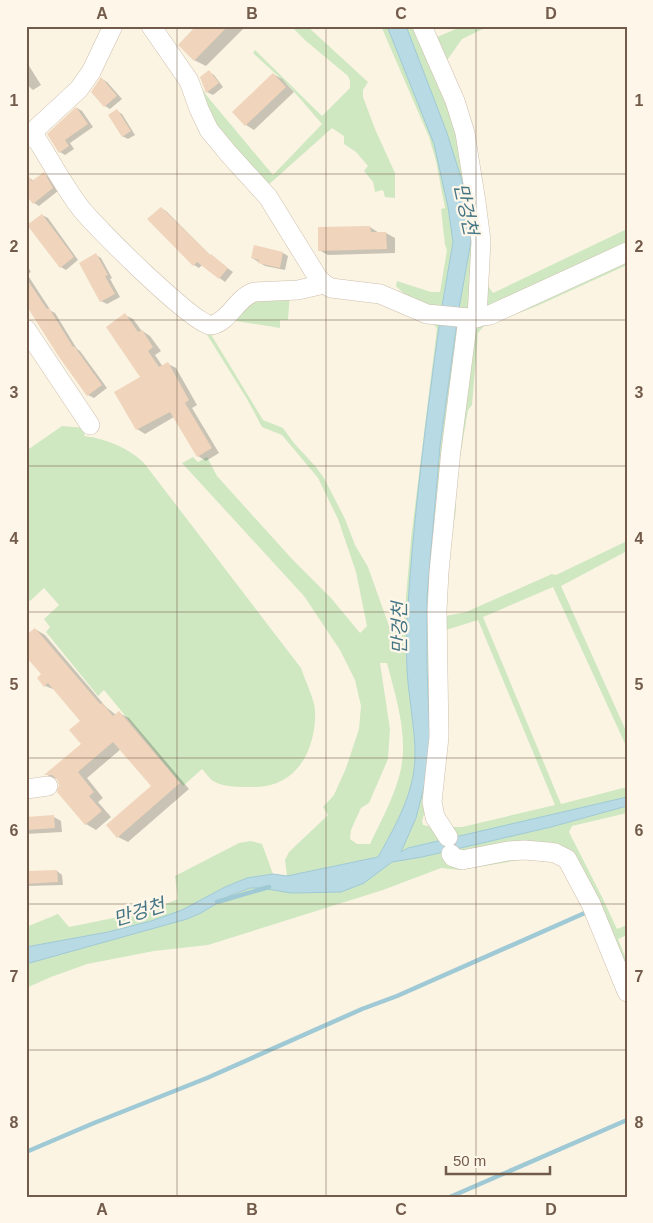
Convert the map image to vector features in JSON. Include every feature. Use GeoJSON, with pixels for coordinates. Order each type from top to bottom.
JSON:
{"type":"FeatureCollection","features":[{"type":"Feature","properties":{"kind":"street"},"geometry":{"type":"LineString","coordinates":[[113,26],[91,72],[79,89],[29,135],[79,207],[109,239],[175,300],[200,321],[212,325],[219,322],[242,298],[254,292],[298,290],[324,284]]}},
{"type":"Feature","properties":{"kind":"street"},"geometry":{"type":"LineString","coordinates":[[151,26],[189,81],[209,130],[268,197],[318,278],[331,288],[380,294],[427,314],[468,318],[490,315],[627,252]]}},
{"type":"Feature","properties":{"kind":"street"},"geometry":{"type":"LineString","coordinates":[[422,26],[455,101],[465,133],[481,241],[468,318],[451,450],[439,572],[437,610],[439,737],[432,802],[435,818],[454,858],[462,860],[508,851],[524,850],[555,853],[567,860],[571,864],[591,904],[627,992]]}},
{"type":"Feature","properties":{"kind":"street"},"geometry":{"type":"LineString","coordinates":[[26,329],[90,425]]}},
{"type":"Feature","properties":{"kind":"street"},"geometry":{"type":"LineString","coordinates":[[26,789],[48,786]]}},
{"type":"Feature","properties":{"kind":"green space"},"geometry":{"type":"Polygon","coordinates":[[[291,26],[307,26],[368,82],[363,90],[363,97],[395,173],[395,198],[385,197],[383,190],[375,192],[373,182],[364,171],[368,166],[356,152],[344,144],[344,136],[332,128],[266,187],[218,133],[198,82],[207,96],[273,175],[322,124],[289,86],[253,53],[255,50],[322,116],[350,88],[348,76],[291,26]]]}},
{"type":"Feature","properties":{"kind":"green space"},"geometry":{"type":"Polygon","coordinates":[[[381,26],[387,26],[434,144],[448,207],[453,242],[441,312],[404,294],[396,286],[397,281],[431,292],[440,292],[447,250],[441,209],[445,208],[436,161],[429,137],[381,26]]]}},
{"type":"Feature","properties":{"kind":"green space"},"geometry":{"type":"Polygon","coordinates":[[[406,26],[420,26],[439,67],[474,202],[474,306],[458,314],[471,241],[462,181],[447,133],[406,26]]]}},
{"type":"Feature","properties":{"kind":"green space"},"geometry":{"type":"Polygon","coordinates":[[[463,26],[489,26],[462,39],[443,66],[437,37],[463,26]]]}},
{"type":"Feature","properties":{"kind":"green space"},"geometry":{"type":"Polygon","coordinates":[[[627,229],[627,246],[487,308],[486,283],[493,293],[627,229]]]}},
{"type":"Feature","properties":{"kind":"green space"},"geometry":{"type":"Polygon","coordinates":[[[627,253],[627,265],[537,306],[483,327],[478,333],[472,405],[468,410],[455,487],[456,510],[450,546],[446,616],[466,612],[552,574],[556,575],[627,541],[627,551],[561,586],[627,733],[627,748],[553,587],[483,617],[561,804],[627,787],[627,797],[451,839],[437,812],[440,620],[470,326],[627,253]],[[478,620],[446,630],[440,807],[450,827],[462,827],[555,805],[478,620]]]}},
{"type":"Feature","properties":{"kind":"green space"},"geometry":{"type":"Polygon","coordinates":[[[290,293],[288,320],[280,320],[280,328],[230,320],[213,332],[212,336],[263,420],[283,428],[324,478],[345,519],[355,545],[368,567],[389,626],[403,632],[411,539],[437,328],[433,324],[440,320],[420,469],[407,620],[407,669],[415,753],[411,785],[401,813],[378,857],[287,876],[285,860],[289,852],[328,815],[323,807],[334,795],[346,768],[359,729],[361,706],[355,680],[340,650],[304,596],[182,463],[193,457],[198,462],[207,457],[217,476],[292,559],[331,598],[360,633],[367,626],[356,572],[338,519],[318,478],[282,435],[262,427],[206,333],[245,300],[290,293]],[[380,663],[390,729],[388,759],[369,803],[361,808],[351,830],[350,839],[357,844],[370,844],[387,809],[400,773],[403,746],[402,732],[387,663],[380,663]]]}},
{"type":"Feature","properties":{"kind":"green space"},"geometry":{"type":"Polygon","coordinates":[[[457,322],[460,322],[425,811],[422,821],[423,825],[433,827],[444,841],[408,848],[400,853],[416,818],[426,779],[430,741],[427,596],[440,446],[457,322]]]}},
{"type":"Feature","properties":{"kind":"green space"},"geometry":{"type":"Polygon","coordinates":[[[62,426],[86,428],[84,436],[101,439],[116,445],[131,452],[144,463],[301,668],[314,704],[314,730],[307,754],[294,772],[285,779],[262,787],[223,785],[213,781],[202,769],[183,786],[104,690],[98,696],[46,632],[50,627],[44,619],[59,605],[44,588],[30,601],[26,597],[26,451],[62,426]]]}},
{"type":"Feature","properties":{"kind":"green space"},"geometry":{"type":"Polygon","coordinates":[[[627,806],[627,813],[572,826],[569,832],[617,929],[627,925],[627,935],[618,939],[627,961],[627,989],[567,854],[481,854],[455,849],[551,827],[627,806]]]}},
{"type":"Feature","properties":{"kind":"green space"},"geometry":{"type":"Polygon","coordinates":[[[251,841],[262,844],[273,874],[247,878],[225,887],[182,910],[151,921],[108,932],[26,947],[26,927],[58,914],[69,927],[148,911],[178,899],[175,876],[239,843],[251,841]]]}},
{"type":"Feature","properties":{"kind":"green space"},"geometry":{"type":"Polygon","coordinates":[[[447,851],[532,858],[460,870],[441,868],[383,890],[208,945],[154,951],[87,964],[26,988],[26,964],[187,919],[229,896],[250,888],[302,893],[341,892],[392,862],[447,851]]]}},
{"type":"Feature","properties":{"kind":"water"},"geometry":{"type":"Polygon","coordinates":[[[387,26],[406,26],[447,133],[462,181],[471,241],[458,314],[441,312],[453,242],[448,207],[434,144],[387,26]]]}},
{"type":"Feature","properties":{"kind":"water"},"geometry":{"type":"Polygon","coordinates":[[[440,320],[457,322],[440,446],[427,596],[430,741],[426,779],[416,818],[401,852],[408,848],[627,797],[627,806],[551,827],[422,857],[392,862],[364,883],[341,892],[291,893],[250,888],[229,896],[187,919],[26,964],[26,947],[108,932],[151,921],[182,910],[225,887],[247,878],[273,874],[287,876],[378,857],[405,803],[415,763],[415,742],[407,669],[407,620],[420,469],[440,320]]]}},
{"type":"Feature","properties":{"kind":"building"},"geometry":{"type":"Polygon","coordinates":[[[196,26],[228,26],[194,61],[178,45],[196,26]]]}},
{"type":"Feature","properties":{"kind":"building"},"geometry":{"type":"Polygon","coordinates":[[[209,70],[219,83],[206,93],[200,77],[209,70]]]}},
{"type":"Feature","properties":{"kind":"building"},"geometry":{"type":"Polygon","coordinates":[[[273,73],[286,87],[245,126],[232,112],[273,73]]]}},
{"type":"Feature","properties":{"kind":"building"},"geometry":{"type":"Polygon","coordinates":[[[101,77],[117,96],[104,107],[91,92],[101,77]]]}},
{"type":"Feature","properties":{"kind":"building"},"geometry":{"type":"Polygon","coordinates":[[[76,107],[88,124],[65,140],[69,146],[59,153],[47,134],[76,107]]]}},
{"type":"Feature","properties":{"kind":"building"},"geometry":{"type":"Polygon","coordinates":[[[117,109],[131,131],[122,137],[108,115],[117,109]]]}},
{"type":"Feature","properties":{"kind":"building"},"geometry":{"type":"Polygon","coordinates":[[[44,172],[53,188],[33,204],[26,195],[26,173],[32,181],[44,172]]]}},
{"type":"Feature","properties":{"kind":"building"},"geometry":{"type":"Polygon","coordinates":[[[161,207],[210,255],[228,268],[219,279],[197,262],[193,266],[147,219],[161,207]]]}},
{"type":"Feature","properties":{"kind":"building"},"geometry":{"type":"Polygon","coordinates":[[[42,214],[74,257],[60,268],[27,225],[42,214]]]}},
{"type":"Feature","properties":{"kind":"building"},"geometry":{"type":"Polygon","coordinates":[[[370,226],[371,232],[386,232],[387,249],[318,251],[318,227],[370,226]]]}},
{"type":"Feature","properties":{"kind":"building"},"geometry":{"type":"Polygon","coordinates":[[[254,245],[283,252],[280,268],[258,263],[259,260],[251,258],[254,245]]]}},
{"type":"Feature","properties":{"kind":"building"},"geometry":{"type":"Polygon","coordinates":[[[96,253],[108,275],[105,276],[115,294],[100,302],[79,263],[96,253]]]}},
{"type":"Feature","properties":{"kind":"building"},"geometry":{"type":"Polygon","coordinates":[[[26,278],[47,309],[49,308],[73,347],[102,385],[87,396],[59,357],[26,305],[26,278]]]}},
{"type":"Feature","properties":{"kind":"building"},"geometry":{"type":"Polygon","coordinates":[[[125,313],[138,332],[142,330],[153,347],[148,351],[159,367],[168,362],[189,400],[185,403],[212,448],[197,457],[170,412],[136,430],[114,392],[140,377],[106,327],[125,313]]]}},
{"type":"Feature","properties":{"kind":"building"},"geometry":{"type":"Polygon","coordinates":[[[35,628],[100,704],[102,703],[113,716],[119,711],[180,783],[117,838],[106,825],[151,786],[113,742],[78,772],[94,792],[89,796],[102,811],[85,825],[57,792],[59,785],[57,779],[52,775],[44,775],[81,744],[69,730],[80,721],[48,683],[44,687],[37,678],[41,674],[26,657],[26,635],[35,628]]]}},
{"type":"Feature","properties":{"kind":"building"},"geometry":{"type":"Polygon","coordinates":[[[54,815],[55,828],[26,830],[26,817],[54,815]]]}},
{"type":"Feature","properties":{"kind":"building"},"geometry":{"type":"Polygon","coordinates":[[[57,870],[58,882],[26,884],[26,871],[57,870]]]}},
{"type":"Feature","properties":{"kind":"waterway","name":"만겅천"},"geometry":{"type":"LineString","coordinates":[[217,902],[269,887]]}},
{"type":"Feature","properties":{"kind":"waterway"},"geometry":{"type":"LineString","coordinates":[[26,1152],[207,1078],[587,912]]}},
{"type":"Feature","properties":{"kind":"waterway"},"geometry":{"type":"LineString","coordinates":[[450,1197],[627,1120]]}}]}
